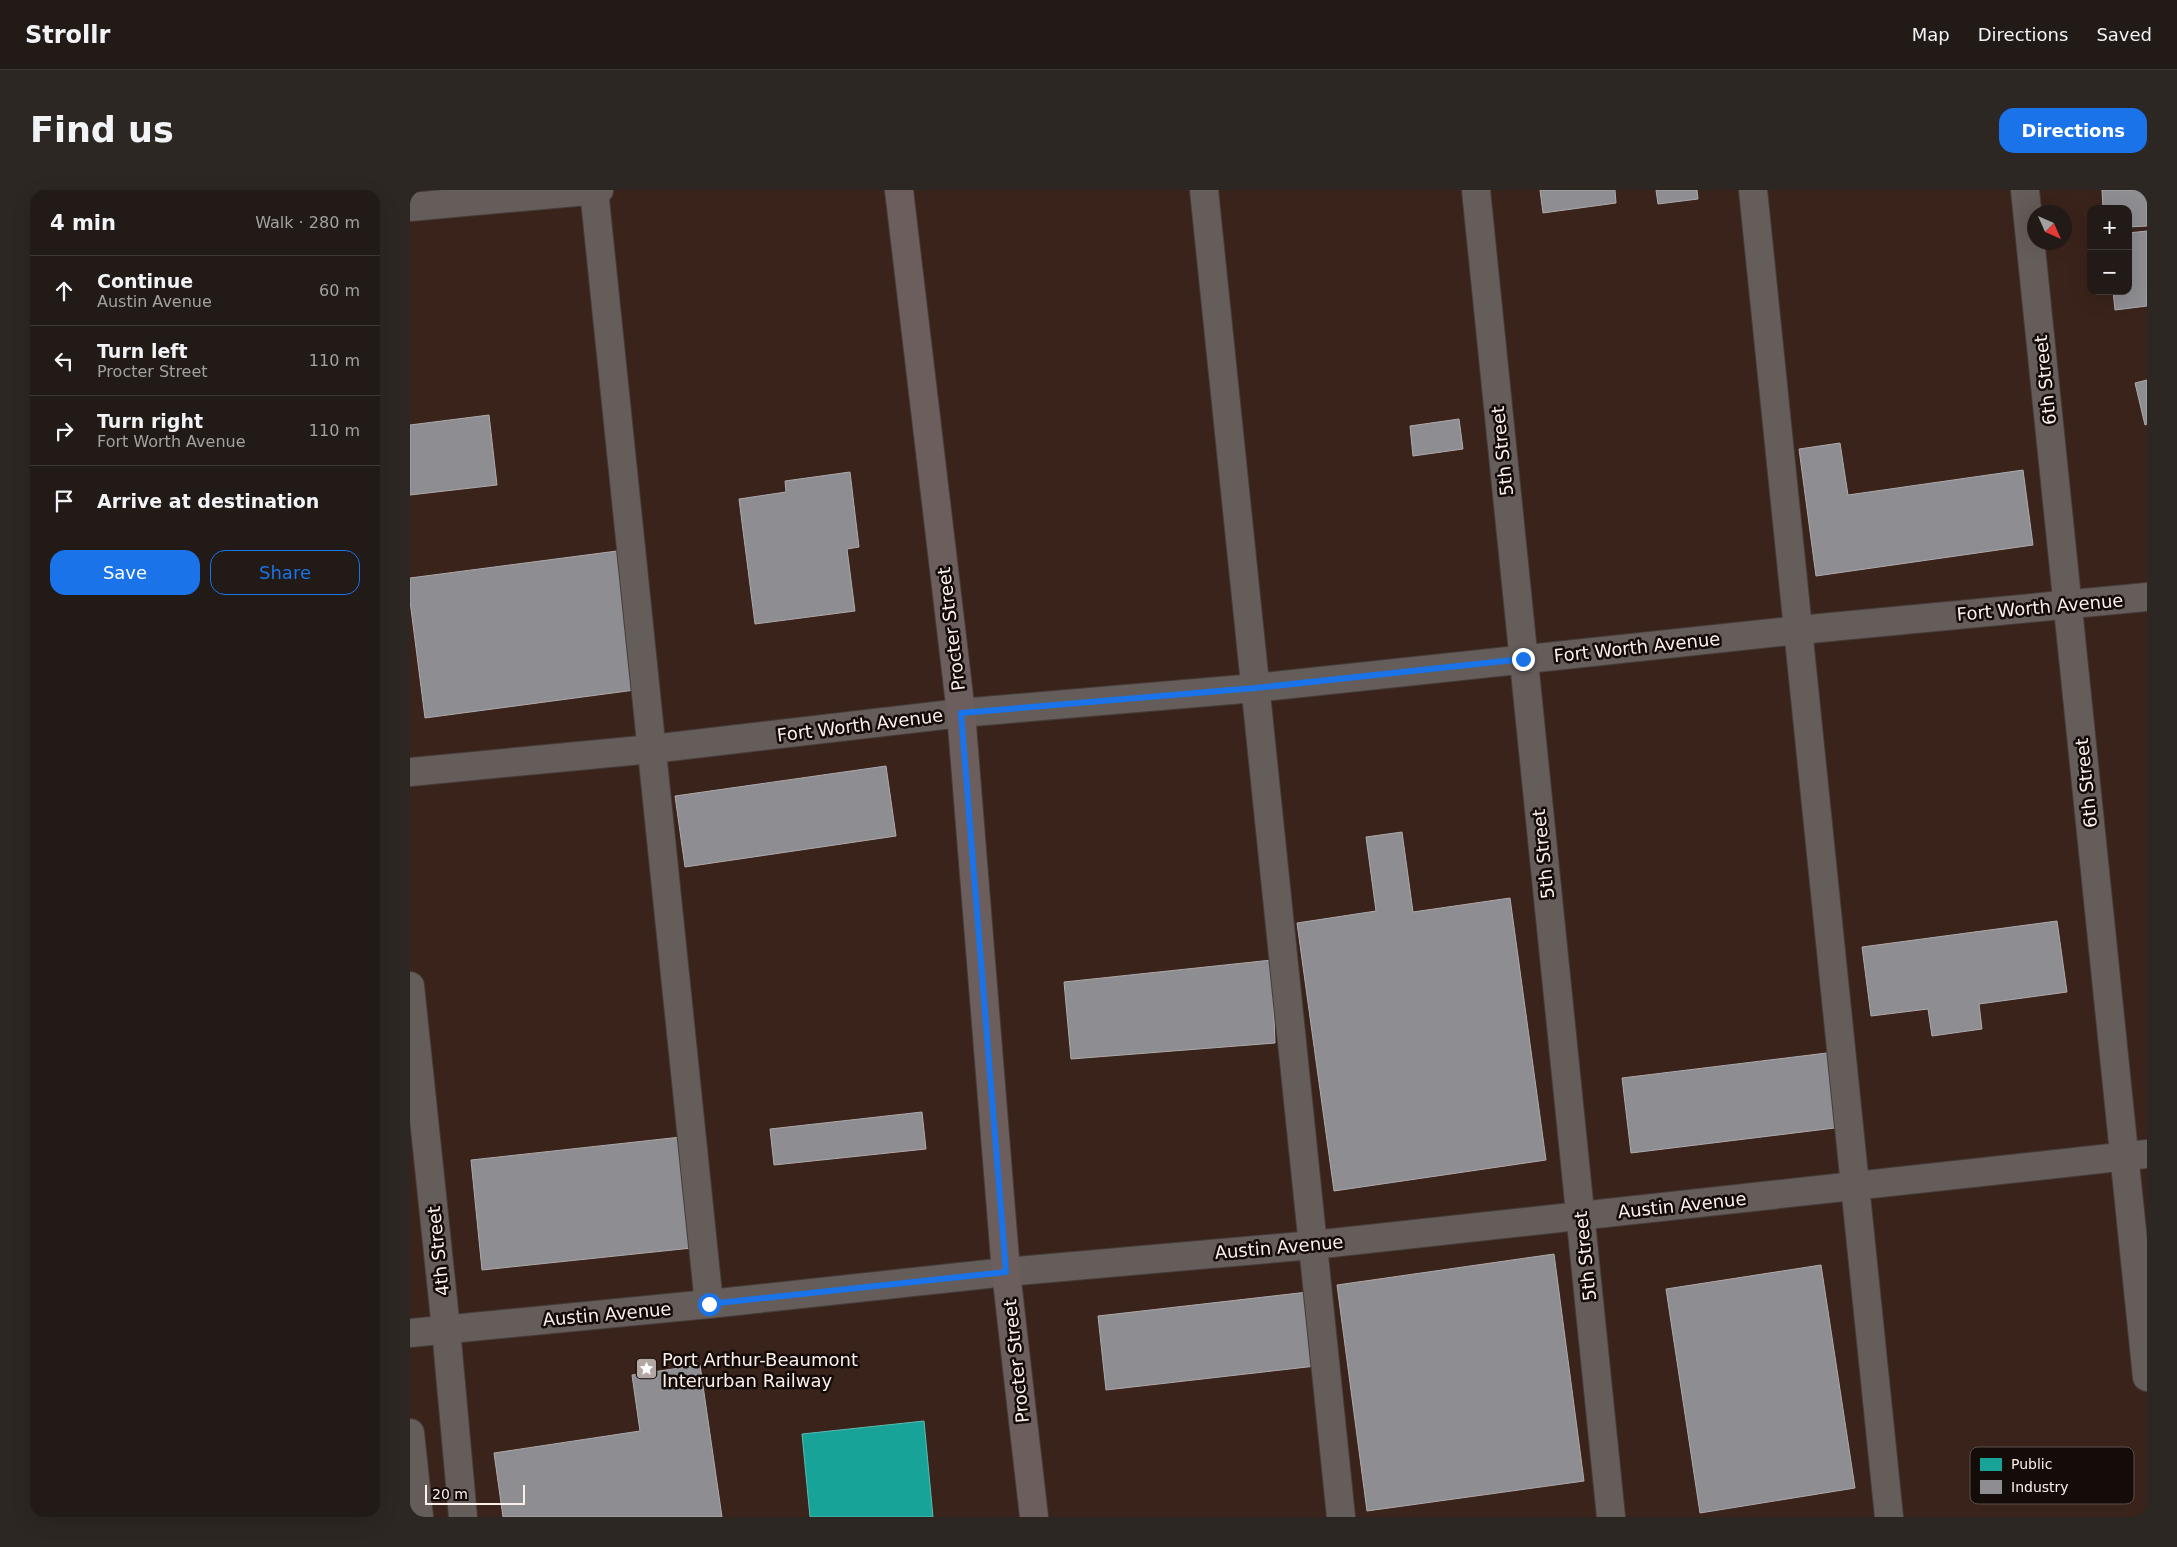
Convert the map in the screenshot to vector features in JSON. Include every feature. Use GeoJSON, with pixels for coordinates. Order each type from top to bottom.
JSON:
{"type":"FeatureCollection","features":[{"type":"Feature","properties":{"kind":"main road","name":"Procter Street"},"geometry":{"type":"LineString","coordinates":[[899,190],[961,713],[1006,1272],[1034,1517]]}},
{"type":"Feature","properties":{"kind":"street"},"geometry":{"type":"LineString","coordinates":[[594,190],[709,1304]]}},
{"type":"Feature","properties":{"kind":"street"},"geometry":{"type":"LineString","coordinates":[[410,207],[599,190]]}},
{"type":"Feature","properties":{"kind":"street"},"geometry":{"type":"LineString","coordinates":[[1204,190],[1341,1517]]}},
{"type":"Feature","properties":{"kind":"street","name":"5th Street"},"geometry":{"type":"LineString","coordinates":[[1476,190],[1611,1517]]}},
{"type":"Feature","properties":{"kind":"street"},"geometry":{"type":"LineString","coordinates":[[1753,190],[1889,1517]]}},
{"type":"Feature","properties":{"kind":"street","name":"6th Street"},"geometry":{"type":"LineString","coordinates":[[2025,190],[2068,605],[2136,1155],[2147,1377]]}},
{"type":"Feature","properties":{"kind":"street","name":"Fort Worth Avenue"},"geometry":{"type":"LineString","coordinates":[[410,772],[652,749],[961,713],[1255,688],[1799,630],[2147,597]]}},
{"type":"Feature","properties":{"kind":"street","name":"4th Street"},"geometry":{"type":"LineString","coordinates":[[410,986],[446,1329],[455,1448],[463,1517]]}},
{"type":"Feature","properties":{"kind":"street","name":"Austin Avenue"},"geometry":{"type":"LineString","coordinates":[[410,1333],[709,1304],[1006,1272],[1313,1244],[2136,1155]]}},
{"type":"Feature","properties":{"kind":"street"},"geometry":{"type":"LineString","coordinates":[[410,1433],[419,1517]]}},
{"type":"Feature","properties":{"kind":"shaded area"},"geometry":{"type":"Polygon","coordinates":[[[410,190],[2147,190],[2147,1517],[410,1517],[410,190]]]}},
{"type":"Feature","properties":{"kind":"building: Public"},"geometry":{"type":"Polygon","coordinates":[[[924,1421],[933,1517],[810,1517],[802,1434],[924,1421]]]}},
{"type":"Feature","properties":{"kind":"building: Industry"},"geometry":{"type":"Polygon","coordinates":[[[1540,190],[1615,190],[1616,203],[1543,213],[1540,190]]]}},
{"type":"Feature","properties":{"kind":"building: Industry"},"geometry":{"type":"Polygon","coordinates":[[[1656,190],[1697,190],[1698,199],[1658,204],[1656,190]]]}},
{"type":"Feature","properties":{"kind":"building: Industry"},"geometry":{"type":"Polygon","coordinates":[[[2102,190],[2147,190],[2147,226],[2132,227],[2132,205],[2103,205],[2102,190]]]}},
{"type":"Feature","properties":{"kind":"building: Industry"},"geometry":{"type":"Polygon","coordinates":[[[2147,231],[2147,306],[2115,310],[2113,295],[2132,295],[2132,233],[2147,231]]]}},
{"type":"Feature","properties":{"kind":"building: Industry"},"geometry":{"type":"Polygon","coordinates":[[[2147,380],[2147,424],[2145,425],[2135,383],[2147,380]]]}},
{"type":"Feature","properties":{"kind":"building: Industry"},"geometry":{"type":"Polygon","coordinates":[[[489,415],[497,485],[410,495],[410,425],[489,415]]]}},
{"type":"Feature","properties":{"kind":"building: Industry"},"geometry":{"type":"Polygon","coordinates":[[[1459,419],[1463,449],[1413,456],[1410,426],[1459,419]]]}},
{"type":"Feature","properties":{"kind":"building: Industry"},"geometry":{"type":"Polygon","coordinates":[[[1840,443],[1848,495],[2023,470],[2033,545],[1816,576],[1799,449],[1840,443]]]}},
{"type":"Feature","properties":{"kind":"building: Industry"},"geometry":{"type":"Polygon","coordinates":[[[850,472],[859,547],[847,549],[855,611],[755,624],[739,499],[786,492],[785,481],[850,472]]]}},
{"type":"Feature","properties":{"kind":"building: Industry"},"geometry":{"type":"Polygon","coordinates":[[[617,551],[635,690],[425,718],[410,601],[410,578],[617,551]]]}},
{"type":"Feature","properties":{"kind":"building: Industry"},"geometry":{"type":"Polygon","coordinates":[[[886,766],[896,836],[685,867],[675,796],[886,766]]]}},
{"type":"Feature","properties":{"kind":"building: Industry"},"geometry":{"type":"Polygon","coordinates":[[[1402,832],[1413,912],[1510,898],[1546,1160],[1334,1191],[1297,923],[1376,911],[1366,837],[1402,832]]]}},
{"type":"Feature","properties":{"kind":"building: Industry"},"geometry":{"type":"Polygon","coordinates":[[[2057,921],[2067,992],[1979,1004],[1982,1029],[1932,1036],[1928,1009],[1871,1016],[1862,947],[2057,921]]]}},
{"type":"Feature","properties":{"kind":"building: Industry"},"geometry":{"type":"Polygon","coordinates":[[[1272,960],[1275,1043],[1071,1059],[1064,982],[1272,960]]]}},
{"type":"Feature","properties":{"kind":"building: Industry"},"geometry":{"type":"Polygon","coordinates":[[[1835,1052],[1843,1127],[1631,1153],[1622,1078],[1835,1052]]]}},
{"type":"Feature","properties":{"kind":"building: Industry"},"geometry":{"type":"Polygon","coordinates":[[[922,1112],[926,1149],[774,1165],[770,1129],[922,1112]]]}},
{"type":"Feature","properties":{"kind":"building: Industry"},"geometry":{"type":"Polygon","coordinates":[[[681,1137],[692,1248],[482,1270],[471,1160],[681,1137]]]}},
{"type":"Feature","properties":{"kind":"building: Industry"},"geometry":{"type":"Polygon","coordinates":[[[1554,1254],[1584,1481],[1367,1511],[1337,1285],[1554,1254]]]}},
{"type":"Feature","properties":{"kind":"building: Industry"},"geometry":{"type":"Polygon","coordinates":[[[1821,1265],[1855,1488],[1700,1513],[1666,1289],[1821,1265]]]}},
{"type":"Feature","properties":{"kind":"building: Industry"},"geometry":{"type":"Polygon","coordinates":[[[1308,1292],[1316,1366],[1106,1390],[1098,1316],[1308,1292]]]}},
{"type":"Feature","properties":{"kind":"building: Industry"},"geometry":{"type":"Polygon","coordinates":[[[700,1365],[722,1517],[503,1517],[494,1453],[640,1431],[632,1375],[700,1365]]]}},
{"type":"Feature","properties":{"kind":"place","name":"Port Arthur-Beaumont Interurban Railway"},"geometry":{"type":"Point","coordinates":[646,1369]}},
{"type":"Feature","properties":{"kind":"route"},"geometry":{"type":"LineString","coordinates":[[709,1304],[1006,1272],[961,713],[1255,688],[1523,659]]}}]}
